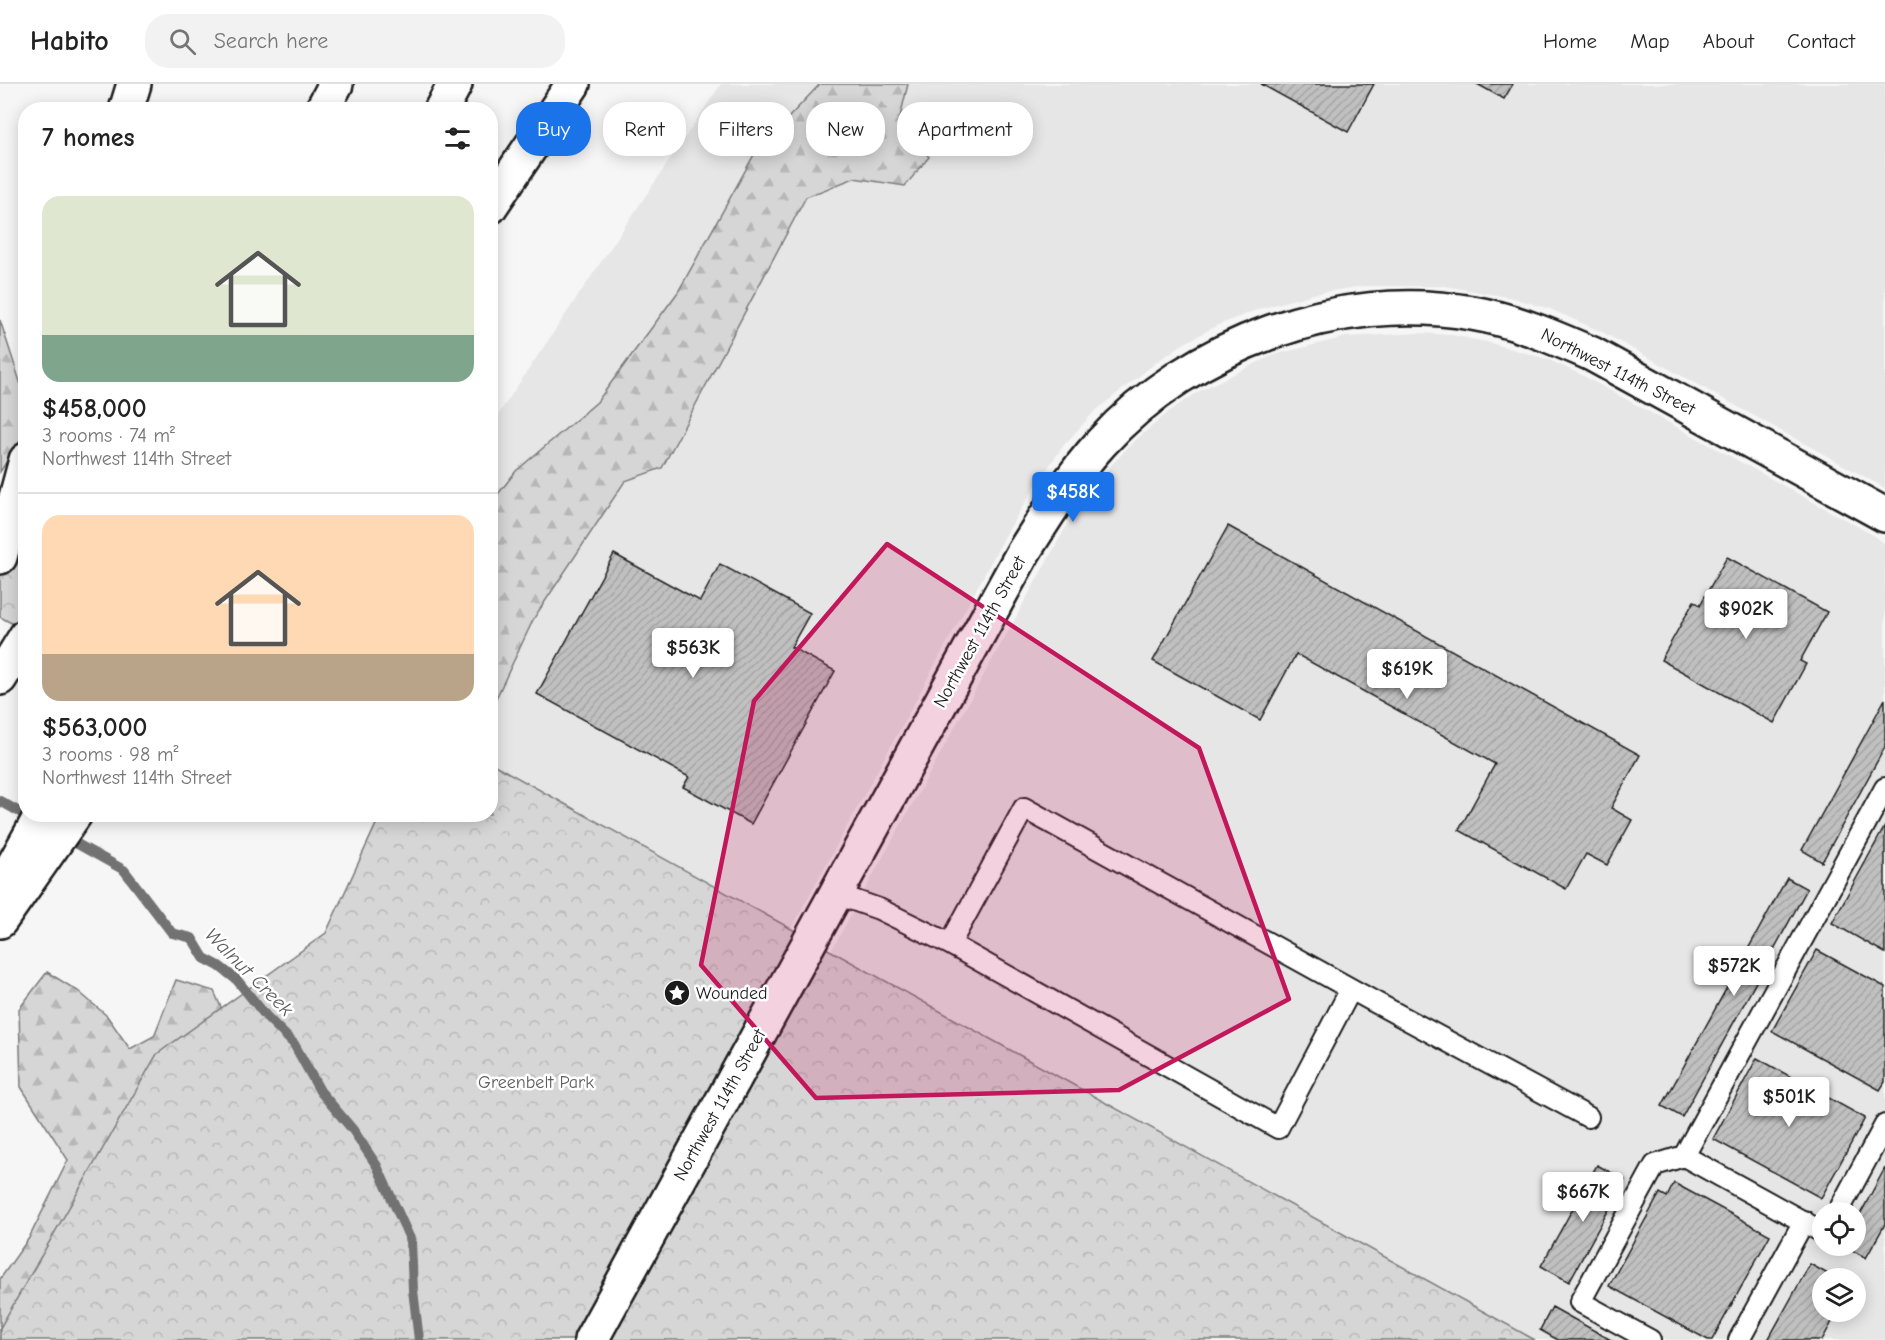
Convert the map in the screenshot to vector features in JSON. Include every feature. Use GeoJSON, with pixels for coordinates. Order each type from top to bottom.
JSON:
{"type":"FeatureCollection","features":[{"type":"Feature","properties":{"kind":"main road"},"geometry":{"type":"LineString","coordinates":[[128,102],[134,84]]}},
{"type":"Feature","properties":{"kind":"main road"},"geometry":{"type":"LineString","coordinates":[[326,102],[336,84]]}},
{"type":"Feature","properties":{"kind":"main road"},"geometry":{"type":"LineString","coordinates":[[445,102],[455,84]]}},
{"type":"Feature","properties":{"kind":"main road"},"geometry":{"type":"LineString","coordinates":[[498,195],[573,84]]}},
{"type":"Feature","properties":{"kind":"main road","name":"Northwest 114th Street"},"geometry":{"type":"LineString","coordinates":[[591,1340],[1024,551],[1065,486],[1102,442],[1141,405],[1188,372],[1229,350],[1274,331],[1317,318],[1385,308],[1428,307],[1473,313],[1516,323],[1592,354],[1885,515]]}},
{"type":"Feature","properties":{"kind":"main road"},"geometry":{"type":"LineString","coordinates":[[0,557],[18,490]]}},
{"type":"Feature","properties":{"kind":"main road"},"geometry":{"type":"LineString","coordinates":[[0,678],[18,649]]}},
{"type":"Feature","properties":{"kind":"main road"},"geometry":{"type":"LineString","coordinates":[[0,890],[38,822]]}},
{"type":"Feature","properties":{"kind":"main road"},"geometry":{"type":"LineString","coordinates":[[0,921],[69,822]]}},
{"type":"Feature","properties":{"kind":"lane"},"geometry":{"type":"LineString","coordinates":[[1650,1340],[1580,1302],[1655,1165],[1684,1156],[1885,788]]}},
{"type":"Feature","properties":{"kind":"lane"},"geometry":{"type":"LineString","coordinates":[[950,944],[1024,808],[1588,1117]]}},
{"type":"Feature","properties":{"kind":"lane"},"geometry":{"type":"LineString","coordinates":[[836,894],[879,909],[950,944],[1278,1128],[1352,989]]}},
{"type":"Feature","properties":{"kind":"lane"},"geometry":{"type":"LineString","coordinates":[[1843,1202],[1885,1125]]}},
{"type":"Feature","properties":{"kind":"lane"},"geometry":{"type":"LineString","coordinates":[[1684,1156],[1812,1226]]}},
{"type":"Feature","properties":{"kind":"lane"},"geometry":{"type":"LineString","coordinates":[[1739,1340],[1804,1221]]}},
{"type":"Feature","properties":{"kind":"highlighted area"},"geometry":{"type":"Polygon","coordinates":[[[887,544],[1199,748],[1289,999],[1119,1090],[816,1098],[701,965],[754,701],[887,544]]]}},
{"type":"Feature","properties":{"kind":"shaded area"},"geometry":{"type":"Polygon","coordinates":[[[721,84],[1885,84],[1885,488],[1602,332],[1550,309],[1513,298],[1445,286],[1363,286],[1313,294],[1259,309],[1218,325],[1183,344],[1094,412],[1064,445],[1009,529],[791,929],[498,767],[498,415],[672,156],[686,156],[686,136],[698,118],[698,156],[794,156],[794,102],[709,102],[721,84]]]}},
{"type":"Feature","properties":{"kind":"shaded area"},"geometry":{"type":"Polygon","coordinates":[[[1418,333],[1452,335],[1487,342],[1547,359],[1580,374],[1875,536],[1885,544],[1885,1340],[1535,1340],[831,951],[1084,498],[1133,442],[1171,410],[1199,391],[1273,355],[1346,337],[1418,333]]]}},
{"type":"Feature","properties":{"kind":"green space"},"geometry":{"type":"Polygon","coordinates":[[[820,84],[908,84],[904,102],[897,102],[897,156],[929,157],[905,186],[854,178],[806,197],[662,468],[625,481],[534,618],[498,694],[498,494],[516,471],[597,402],[678,292],[753,156],[794,156],[794,112],[820,84]]]}},
{"type":"Feature","properties":{"kind":"green space"},"geometry":{"type":"Polygon","coordinates":[[[0,320],[18,375],[18,444],[0,472],[0,320]]]}},
{"type":"Feature","properties":{"kind":"green space"},"geometry":{"type":"Polygon","coordinates":[[[0,488],[18,499],[18,626],[0,617],[0,488]]]}},
{"type":"Feature","properties":{"kind":"green space","name":"Greenbelt Park"},"geometry":{"type":"Polygon","coordinates":[[[498,767],[1535,1340],[0,1340],[0,1328],[157,1054],[326,933],[377,822],[498,822],[498,767]]]}},
{"type":"Feature","properties":{"kind":"green space"},"geometry":{"type":"Polygon","coordinates":[[[47,972],[78,991],[107,1016],[130,1049],[154,1036],[176,980],[214,991],[239,1049],[0,1340],[0,1279],[29,1238],[68,1160],[21,1087],[19,1009],[47,972]]]}},
{"type":"Feature","properties":{"kind":"building"},"geometry":{"type":"Polygon","coordinates":[[[1261,84],[1374,84],[1348,132],[1261,84]]]}},
{"type":"Feature","properties":{"kind":"building"},"geometry":{"type":"Polygon","coordinates":[[[1477,84],[1513,84],[1504,99],[1477,84]]]}},
{"type":"Feature","properties":{"kind":"building"},"geometry":{"type":"Polygon","coordinates":[[[1228,526],[1640,755],[1611,808],[1632,820],[1607,865],[1586,854],[1566,889],[1459,830],[1495,764],[1296,654],[1260,720],[1153,661],[1228,526]]]}},
{"type":"Feature","properties":{"kind":"building"},"geometry":{"type":"Polygon","coordinates":[[[614,554],[700,601],[720,564],[810,613],[791,647],[835,671],[751,824],[683,787],[689,777],[537,694],[614,554]]]}},
{"type":"Feature","properties":{"kind":"building"},"geometry":{"type":"Polygon","coordinates":[[[1727,557],[1827,612],[1800,661],[1806,664],[1774,723],[1661,660],[1694,601],[1700,605],[1727,557]]]}},
{"type":"Feature","properties":{"kind":"building"},"geometry":{"type":"Polygon","coordinates":[[[1885,699],[1885,747],[1822,862],[1802,850],[1885,699]]]}},
{"type":"Feature","properties":{"kind":"building"},"geometry":{"type":"Polygon","coordinates":[[[1885,826],[1885,953],[1832,923],[1885,826]]]}},
{"type":"Feature","properties":{"kind":"building"},"geometry":{"type":"Polygon","coordinates":[[[1787,878],[1807,889],[1682,1117],[1662,1106],[1787,878]]]}},
{"type":"Feature","properties":{"kind":"building"},"geometry":{"type":"Polygon","coordinates":[[[1817,950],[1885,987],[1885,1082],[1880,1090],[1772,1031],[1817,950]]]}},
{"type":"Feature","properties":{"kind":"building"},"geometry":{"type":"Polygon","coordinates":[[[1757,1058],[1865,1118],[1821,1198],[1713,1139],[1757,1058]]]}},
{"type":"Feature","properties":{"kind":"building"},"geometry":{"type":"Polygon","coordinates":[[[1597,1165],[1625,1180],[1569,1282],[1541,1266],[1597,1165]]]}},
{"type":"Feature","properties":{"kind":"building"},"geometry":{"type":"Polygon","coordinates":[[[1885,1168],[1885,1224],[1866,1258],[1862,1256],[1866,1256],[1866,1203],[1885,1168]]]}},
{"type":"Feature","properties":{"kind":"building"},"geometry":{"type":"Polygon","coordinates":[[[1674,1183],[1770,1235],[1712,1340],[1708,1340],[1609,1286],[1660,1193],[1667,1197],[1674,1183]]]}},
{"type":"Feature","properties":{"kind":"building"},"geometry":{"type":"Polygon","coordinates":[[[1810,1264],[1817,1268],[1812,1268],[1812,1322],[1832,1322],[1822,1340],[1768,1340],[1810,1264]]]}},
{"type":"Feature","properties":{"kind":"building"},"geometry":{"type":"Polygon","coordinates":[[[1552,1307],[1611,1340],[1558,1340],[1540,1330],[1552,1307]]]}},
{"type":"Feature","properties":{"kind":"waterway","name":"Walnut Creek"},"geometry":{"type":"LineString","coordinates":[[0,801],[18,811]]}},
{"type":"Feature","properties":{"kind":"waterway","name":"Walnut Creek"},"geometry":{"type":"LineString","coordinates":[[63,836],[124,870],[172,933],[192,938],[204,958],[237,980],[266,1016],[294,1044],[320,1091],[353,1130],[377,1166],[411,1241],[413,1290],[419,1340]]}},
{"type":"Feature","properties":{"kind":"place","name":"Wounded"},"geometry":{"type":"Point","coordinates":[677,993]}}]}
